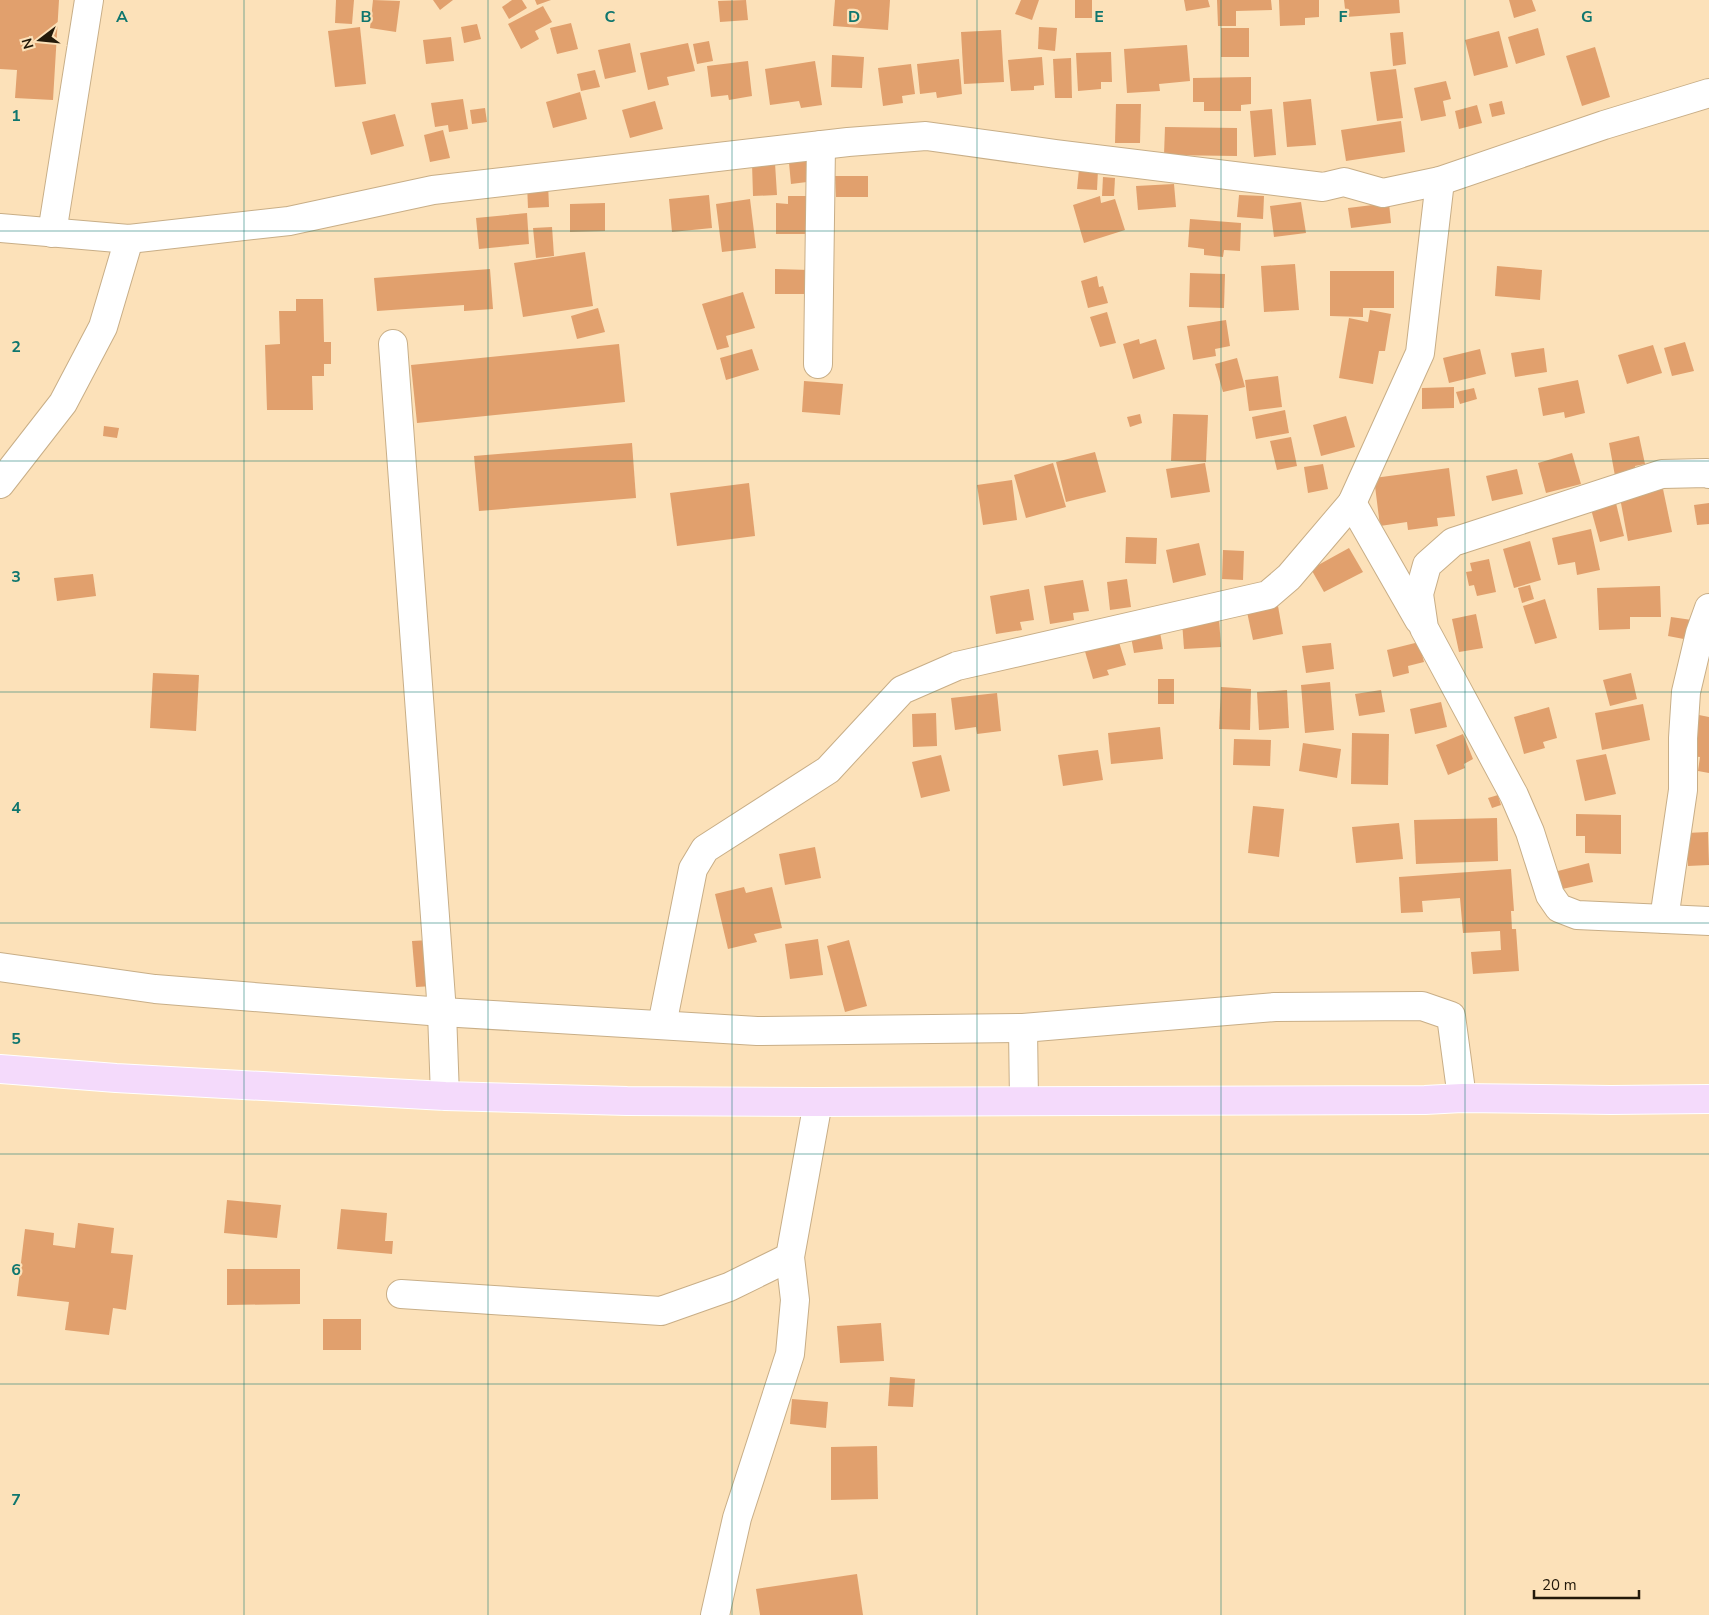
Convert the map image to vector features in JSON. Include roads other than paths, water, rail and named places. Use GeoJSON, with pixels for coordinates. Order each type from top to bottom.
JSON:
{"type":"FeatureCollection","features":[{"type":"Feature","properties":{"kind":"main road"},"geometry":{"type":"LineString","coordinates":[[0,1069],[116,1078],[445,1096],[627,1101],[1709,1099]]}},
{"type":"Feature","properties":{"kind":"street"},"geometry":{"type":"LineString","coordinates":[[52,233],[89,0]]}},
{"type":"Feature","properties":{"kind":"street"},"geometry":{"type":"LineString","coordinates":[[0,228],[129,239],[290,221],[433,190],[821,145],[926,136],[1323,187],[1344,182],[1383,193],[1440,180],[1604,125],[1709,94]]}},
{"type":"Feature","properties":{"kind":"street"},"geometry":{"type":"LineString","coordinates":[[818,364],[821,145]]}},
{"type":"Feature","properties":{"kind":"street"},"geometry":{"type":"LineString","coordinates":[[662,1025],[693,868],[705,849],[828,770],[902,690],[957,666],[1268,595],[1289,577],[1352,503],[1420,354],[1440,180]]}},
{"type":"Feature","properties":{"kind":"street"},"geometry":{"type":"LineString","coordinates":[[0,484],[63,403],[103,327],[129,239]]}},
{"type":"Feature","properties":{"kind":"street"},"geometry":{"type":"LineString","coordinates":[[393,344],[442,1012],[445,1096]]}},
{"type":"Feature","properties":{"kind":"street"},"geometry":{"type":"LineString","coordinates":[[1424,628],[1419,594],[1427,565],[1453,542],[1662,474],[1707,472],[1709,474]]}},
{"type":"Feature","properties":{"kind":"street"},"geometry":{"type":"LineString","coordinates":[[1352,503],[1424,628],[1514,795],[1530,832],[1550,895],[1559,908],[1577,915],[1709,921]]}},
{"type":"Feature","properties":{"kind":"street"},"geometry":{"type":"LineString","coordinates":[[1664,919],[1683,790],[1683,738],[1686,692],[1700,633],[1709,608]]}},
{"type":"Feature","properties":{"kind":"street"},"geometry":{"type":"LineString","coordinates":[[0,967],[155,989],[442,1012],[757,1030],[1023,1028],[1275,1007],[1422,1006],[1451,1016],[1462,1098]]}},
{"type":"Feature","properties":{"kind":"street"},"geometry":{"type":"LineString","coordinates":[[1023,1028],[1024,1101]]}},
{"type":"Feature","properties":{"kind":"street"},"geometry":{"type":"LineString","coordinates":[[715,1615],[737,1518],[790,1354],[795,1300],[790,1257],[818,1102]]}},
{"type":"Feature","properties":{"kind":"street"},"geometry":{"type":"LineString","coordinates":[[401,1294],[661,1310],[729,1287],[790,1257]]}}]}
